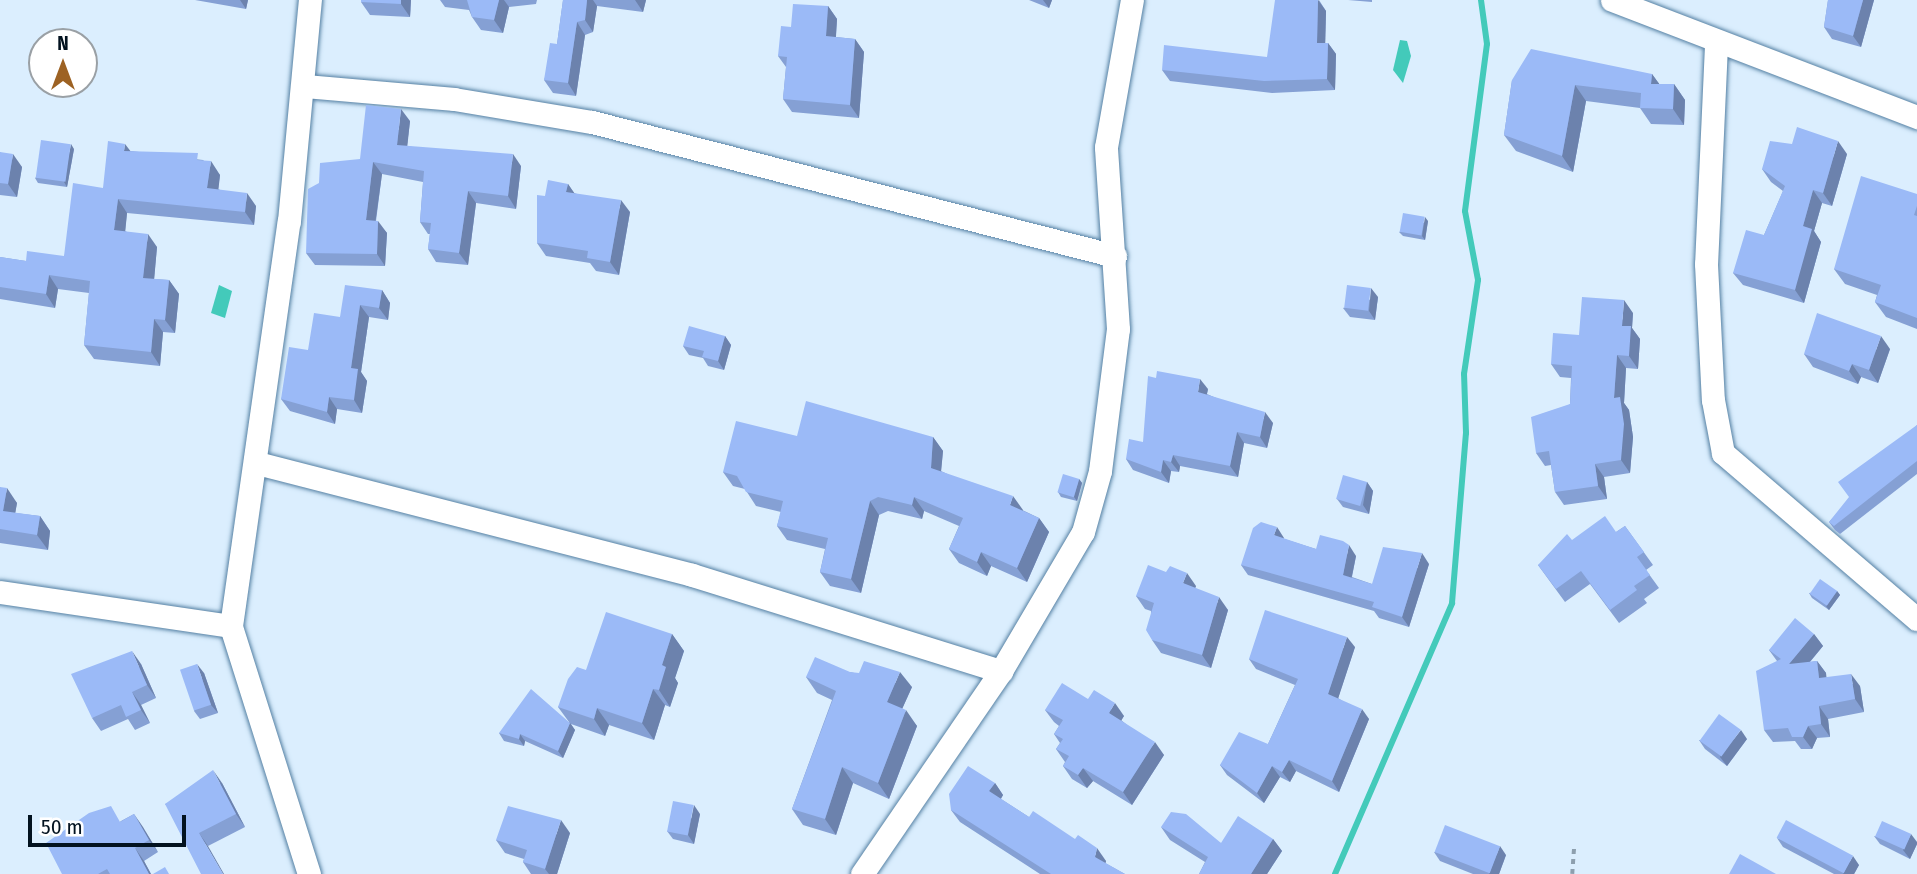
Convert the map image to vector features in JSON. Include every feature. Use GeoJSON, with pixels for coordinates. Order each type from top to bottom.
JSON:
{"type":"FeatureCollection","features":[{"type":"Feature","properties":{"kind":"street"},"geometry":{"type":"LineString","coordinates":[[309,874],[231,626],[257,463],[304,86],[310,0]]}},
{"type":"Feature","properties":{"kind":"street"},"geometry":{"type":"LineString","coordinates":[[862,874],[1001,671],[1083,532],[1100,471],[1118,329],[1106,147],[1132,0]]}},
{"type":"Feature","properties":{"kind":"street"},"geometry":{"type":"LineString","coordinates":[[1612,0],[1716,45],[1917,117]]}},
{"type":"Feature","properties":{"kind":"street"},"geometry":{"type":"LineString","coordinates":[[1716,45],[1706,264],[1713,400],[1723,453],[1917,619]]}},
{"type":"Feature","properties":{"kind":"street"},"geometry":{"type":"LineString","coordinates":[[304,86],[454,99],[592,122],[1115,256]]}},
{"type":"Feature","properties":{"kind":"street"},"geometry":{"type":"LineString","coordinates":[[257,463],[692,575],[1001,671]]}},
{"type":"Feature","properties":{"kind":"street"},"geometry":{"type":"LineString","coordinates":[[0,592],[231,626]]}},
{"type":"Feature","properties":{"kind":"path"},"geometry":{"type":"LineString","coordinates":[[1572,874],[1574,846]]}},
{"type":"Feature","properties":{"kind":"shaded area"},"geometry":{"type":"Polygon","coordinates":[[[1400,40],[1407,41],[1411,56],[1403,83],[1393,70],[1400,40]]]}},
{"type":"Feature","properties":{"kind":"shaded area"},"geometry":{"type":"Polygon","coordinates":[[[219,285],[232,291],[225,318],[211,313],[219,285]]]}},
{"type":"Feature","properties":{"kind":"building"},"geometry":{"type":"Polygon","coordinates":[[[401,0],[401,4],[361,2],[401,0]]]}},
{"type":"Feature","properties":{"kind":"building"},"geometry":{"type":"Polygon","coordinates":[[[467,0],[499,0],[494,20],[472,17],[467,0]]]}},
{"type":"Feature","properties":{"kind":"building"},"geometry":{"type":"Polygon","coordinates":[[[563,0],[587,0],[585,20],[577,22],[568,83],[544,80],[550,43],[557,44],[563,0]]]}},
{"type":"Feature","properties":{"kind":"building"},"geometry":{"type":"Polygon","coordinates":[[[1275,0],[1318,0],[1317,43],[1328,43],[1327,79],[1264,81],[1162,70],[1164,45],[1267,57],[1275,0]]]}},
{"type":"Feature","properties":{"kind":"building"},"geometry":{"type":"Polygon","coordinates":[[[1828,0],[1863,0],[1853,36],[1824,27],[1828,0]]]}},
{"type":"Feature","properties":{"kind":"building"},"geometry":{"type":"Polygon","coordinates":[[[793,4],[828,6],[826,36],[855,39],[850,105],[783,99],[787,57],[778,56],[781,26],[791,27],[793,4]]]}},
{"type":"Feature","properties":{"kind":"building"},"geometry":{"type":"Polygon","coordinates":[[[1531,49],[1652,74],[1651,84],[1674,84],[1673,109],[1640,108],[1641,93],[1575,85],[1562,156],[1504,135],[1512,80],[1531,49]]]}},
{"type":"Feature","properties":{"kind":"building"},"geometry":{"type":"Polygon","coordinates":[[[366,105],[401,109],[397,145],[513,154],[508,196],[468,191],[459,253],[428,249],[431,223],[420,222],[424,171],[373,162],[366,220],[378,221],[377,254],[306,253],[308,189],[319,183],[320,163],[360,159],[366,105]]]}},
{"type":"Feature","properties":{"kind":"building"},"geometry":{"type":"Polygon","coordinates":[[[1797,127],[1838,141],[1823,193],[1813,190],[1803,226],[1812,229],[1795,290],[1733,273],[1746,230],[1764,235],[1785,186],[1762,169],[1770,141],[1792,144],[1797,127]]]}},
{"type":"Feature","properties":{"kind":"building"},"geometry":{"type":"Polygon","coordinates":[[[41,140],[71,144],[65,182],[36,178],[41,140]]]}},
{"type":"Feature","properties":{"kind":"building"},"geometry":{"type":"Polygon","coordinates":[[[108,141],[125,144],[124,151],[198,153],[197,160],[211,161],[207,188],[247,193],[245,212],[118,199],[114,230],[148,234],[143,278],[169,280],[165,320],[154,319],[151,352],[84,345],[90,281],[49,275],[46,294],[0,287],[0,257],[26,261],[27,251],[64,256],[73,183],[103,188],[108,141]]]}},
{"type":"Feature","properties":{"kind":"building"},"geometry":{"type":"Polygon","coordinates":[[[0,152],[13,154],[8,184],[0,183],[0,152]]]}},
{"type":"Feature","properties":{"kind":"building"},"geometry":{"type":"Polygon","coordinates":[[[1861,176],[1917,194],[1914,215],[1917,216],[1917,318],[1875,302],[1881,285],[1834,269],[1861,176]]]}},
{"type":"Feature","properties":{"kind":"building"},"geometry":{"type":"Polygon","coordinates":[[[548,180],[568,184],[566,192],[621,200],[610,262],[587,258],[588,251],[537,243],[537,195],[545,196],[548,180]]]}},
{"type":"Feature","properties":{"kind":"building"},"geometry":{"type":"Polygon","coordinates":[[[1403,213],[1425,217],[1421,236],[1400,232],[1403,213]]]}},
{"type":"Feature","properties":{"kind":"building"},"geometry":{"type":"Polygon","coordinates":[[[345,285],[382,290],[379,308],[360,305],[351,368],[358,369],[354,400],[329,397],[327,412],[281,399],[289,347],[308,350],[314,313],[340,317],[345,285]]]}},
{"type":"Feature","properties":{"kind":"building"},"geometry":{"type":"Polygon","coordinates":[[[1347,285],[1371,288],[1368,311],[1344,308],[1347,285]]]}},
{"type":"Feature","properties":{"kind":"building"},"geometry":{"type":"Polygon","coordinates":[[[1582,297],[1624,300],[1622,326],[1631,326],[1629,356],[1617,355],[1614,398],[1620,397],[1624,424],[1621,460],[1595,464],[1598,486],[1555,492],[1549,451],[1536,453],[1531,417],[1570,404],[1572,366],[1551,364],[1553,333],[1579,335],[1582,297]]]}},
{"type":"Feature","properties":{"kind":"building"},"geometry":{"type":"Polygon","coordinates":[[[1817,313],[1881,336],[1869,370],[1852,364],[1849,371],[1804,354],[1817,313]]]}},
{"type":"Feature","properties":{"kind":"building"},"geometry":{"type":"Polygon","coordinates":[[[689,326],[725,336],[718,361],[702,357],[704,351],[683,346],[689,326]]]}},
{"type":"Feature","properties":{"kind":"building"},"geometry":{"type":"Polygon","coordinates":[[[1157,371],[1200,379],[1198,392],[1265,412],[1260,437],[1237,432],[1230,466],[1173,455],[1171,462],[1163,460],[1161,472],[1126,459],[1129,439],[1143,442],[1148,376],[1156,378],[1157,371]]]}},
{"type":"Feature","properties":{"kind":"building"},"geometry":{"type":"Polygon","coordinates":[[[806,401],[933,437],[931,468],[1013,496],[1010,505],[1039,518],[1017,568],[981,552],[977,562],[949,549],[963,518],[914,497],[912,505],[878,497],[870,501],[851,579],[820,572],[828,538],[777,526],[783,501],[746,492],[737,476],[723,472],[736,421],[797,436],[806,401]]]}},
{"type":"Feature","properties":{"kind":"building"},"geometry":{"type":"Polygon","coordinates":[[[1917,425],[1917,461],[1834,526],[1829,522],[1849,497],[1838,482],[1917,425]]]}},
{"type":"Feature","properties":{"kind":"building"},"geometry":{"type":"Polygon","coordinates":[[[1063,474],[1079,479],[1074,497],[1057,492],[1063,474]]]}},
{"type":"Feature","properties":{"kind":"building"},"geometry":{"type":"Polygon","coordinates":[[[1343,475],[1367,482],[1360,506],[1336,499],[1343,475]]]}},
{"type":"Feature","properties":{"kind":"building"},"geometry":{"type":"Polygon","coordinates":[[[0,487],[7,488],[3,511],[40,516],[37,535],[0,529],[0,487]]]}},
{"type":"Feature","properties":{"kind":"building"},"geometry":{"type":"Polygon","coordinates":[[[1605,516],[1616,532],[1625,526],[1644,552],[1637,557],[1650,575],[1634,586],[1637,590],[1610,610],[1581,571],[1556,589],[1538,565],[1567,534],[1572,540],[1605,516]]]}},
{"type":"Feature","properties":{"kind":"building"},"geometry":{"type":"Polygon","coordinates":[[[1261,522],[1277,527],[1274,535],[1316,549],[1320,535],[1343,541],[1349,545],[1343,575],[1372,584],[1383,547],[1422,553],[1402,617],[1372,607],[1374,602],[1241,565],[1253,528],[1261,522]]]}},
{"type":"Feature","properties":{"kind":"building"},"geometry":{"type":"Polygon","coordinates":[[[1148,565],[1166,572],[1170,566],[1187,573],[1183,583],[1219,597],[1202,655],[1152,640],[1146,630],[1154,603],[1136,596],[1148,565]]]}},
{"type":"Feature","properties":{"kind":"building"},"geometry":{"type":"Polygon","coordinates":[[[1820,579],[1837,591],[1827,606],[1810,594],[1820,579]]]}},
{"type":"Feature","properties":{"kind":"building"},"geometry":{"type":"Polygon","coordinates":[[[1265,610],[1347,637],[1328,694],[1362,709],[1332,781],[1289,760],[1282,772],[1272,766],[1257,793],[1220,765],[1239,732],[1268,744],[1298,679],[1249,659],[1265,610]]]}},
{"type":"Feature","properties":{"kind":"building"},"geometry":{"type":"Polygon","coordinates":[[[606,612],[672,634],[662,665],[666,667],[659,690],[653,689],[642,723],[597,708],[594,719],[558,707],[568,679],[577,667],[586,670],[606,612]]]}},
{"type":"Feature","properties":{"kind":"building"},"geometry":{"type":"Polygon","coordinates":[[[1795,618],[1814,634],[1789,664],[1817,661],[1819,678],[1851,674],[1855,699],[1819,706],[1821,724],[1808,726],[1803,737],[1792,737],[1788,728],[1764,730],[1756,671],[1781,659],[1769,650],[1795,618]]]}},
{"type":"Feature","properties":{"kind":"building"},"geometry":{"type":"Polygon","coordinates":[[[132,651],[147,685],[132,692],[141,710],[126,717],[121,705],[92,718],[71,674],[132,651]]]}},
{"type":"Feature","properties":{"kind":"building"},"geometry":{"type":"Polygon","coordinates":[[[815,657],[850,672],[859,673],[864,661],[900,672],[887,702],[906,710],[878,783],[842,767],[825,819],[792,809],[836,691],[806,677],[815,657]]]}},
{"type":"Feature","properties":{"kind":"building"},"geometry":{"type":"Polygon","coordinates":[[[197,664],[211,705],[194,711],[180,670],[197,664]]]}},
{"type":"Feature","properties":{"kind":"building"},"geometry":{"type":"Polygon","coordinates":[[[1062,683],[1088,699],[1094,690],[1115,703],[1109,713],[1155,742],[1123,792],[1083,768],[1078,775],[1063,766],[1069,756],[1056,749],[1063,739],[1054,734],[1063,720],[1045,710],[1062,683]]]}},
{"type":"Feature","properties":{"kind":"building"},"geometry":{"type":"Polygon","coordinates":[[[531,689],[570,723],[558,751],[520,734],[519,739],[499,733],[531,689]]]}},
{"type":"Feature","properties":{"kind":"building"},"geometry":{"type":"Polygon","coordinates":[[[1719,714],[1741,730],[1721,757],[1700,741],[1719,714]]]}},
{"type":"Feature","properties":{"kind":"building"},"geometry":{"type":"Polygon","coordinates":[[[968,766],[995,783],[989,791],[1029,817],[1033,811],[1075,839],[1078,835],[1097,848],[1095,857],[1125,874],[1051,874],[951,810],[949,794],[968,766]]]}},
{"type":"Feature","properties":{"kind":"building"},"geometry":{"type":"Polygon","coordinates":[[[213,770],[236,814],[199,833],[223,874],[201,874],[165,804],[213,770]]]}},
{"type":"Feature","properties":{"kind":"building"},"geometry":{"type":"Polygon","coordinates":[[[673,801],[694,805],[688,835],[667,831],[673,801]]]}},
{"type":"Feature","properties":{"kind":"building"},"geometry":{"type":"Polygon","coordinates":[[[111,806],[120,822],[134,814],[149,840],[135,848],[149,874],[110,874],[107,869],[98,874],[62,874],[46,843],[89,813],[111,806]]]}},
{"type":"Feature","properties":{"kind":"building"},"geometry":{"type":"Polygon","coordinates":[[[508,806],[561,820],[545,869],[523,862],[527,850],[496,840],[508,806]]]}},
{"type":"Feature","properties":{"kind":"building"},"geometry":{"type":"Polygon","coordinates":[[[1171,812],[1186,814],[1221,843],[1238,816],[1273,839],[1251,874],[1199,874],[1208,857],[1161,827],[1171,812]]]}},
{"type":"Feature","properties":{"kind":"building"},"geometry":{"type":"Polygon","coordinates":[[[1786,820],[1853,856],[1844,873],[1777,838],[1786,820]]]}},
{"type":"Feature","properties":{"kind":"building"},"geometry":{"type":"Polygon","coordinates":[[[1882,821],[1911,834],[1904,850],[1875,837],[1882,821]]]}},
{"type":"Feature","properties":{"kind":"building"},"geometry":{"type":"Polygon","coordinates":[[[1445,825],[1500,846],[1490,873],[1435,852],[1445,825]]]}},
{"type":"Feature","properties":{"kind":"building"},"geometry":{"type":"Polygon","coordinates":[[[1740,854],[1776,874],[1729,874],[1740,854]]]}},
{"type":"Feature","properties":{"kind":"building"},"geometry":{"type":"Polygon","coordinates":[[[165,867],[169,874],[153,874],[165,867]]]}},
{"type":"Feature","properties":{"kind":"waterway"},"geometry":{"type":"LineString","coordinates":[[1335,874],[1452,603],[1466,433],[1464,374],[1478,280],[1465,211],[1487,44],[1481,0]]}}]}
